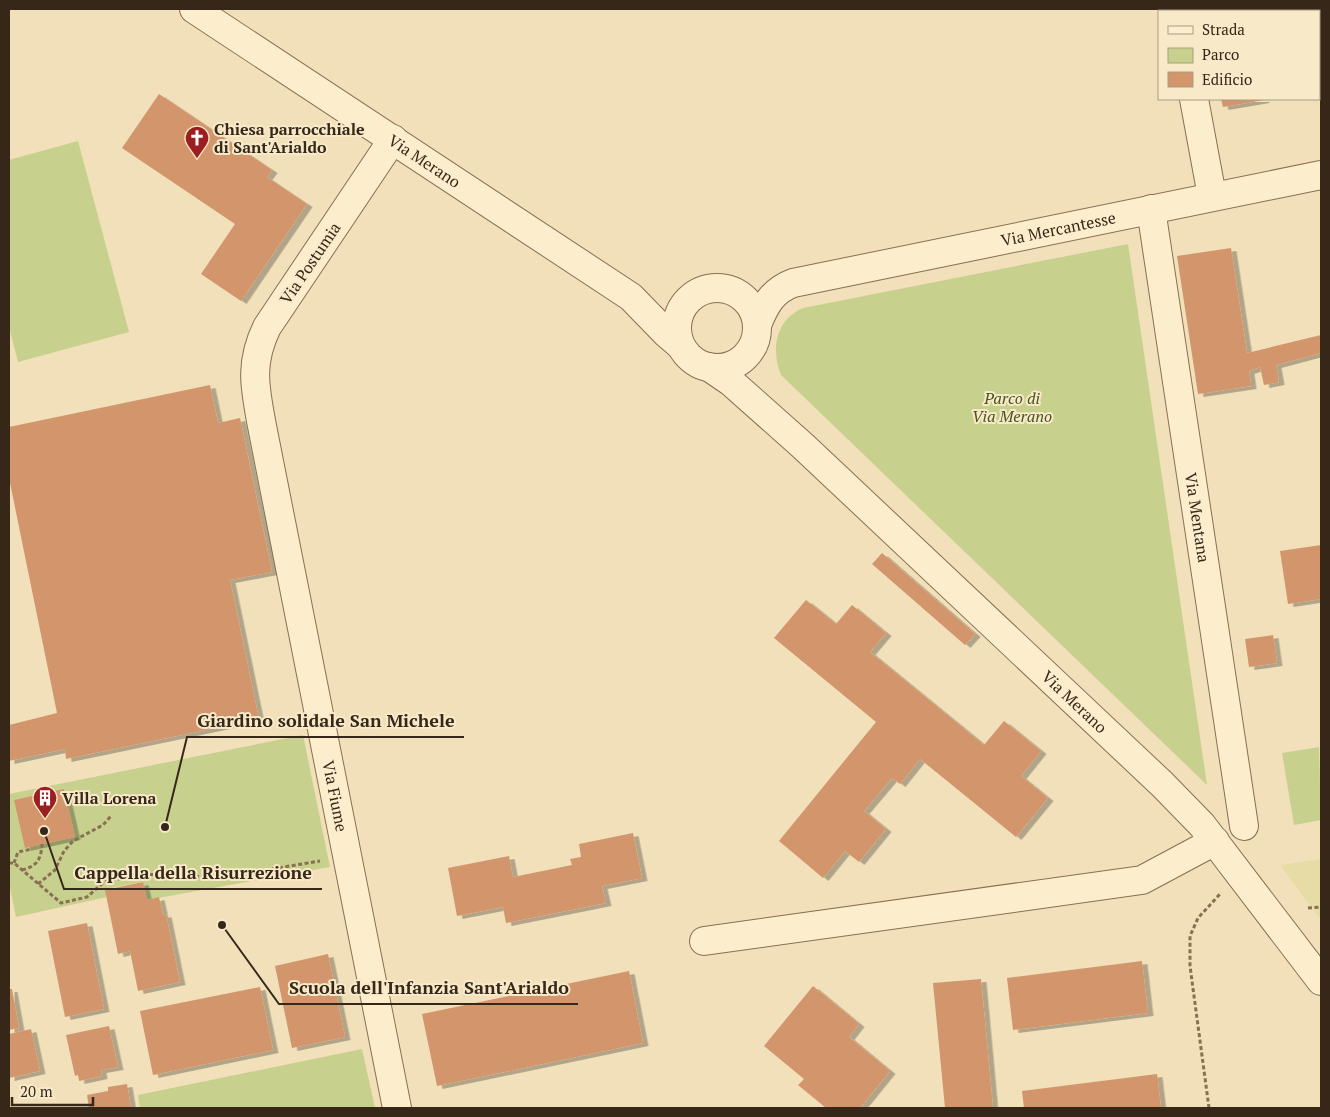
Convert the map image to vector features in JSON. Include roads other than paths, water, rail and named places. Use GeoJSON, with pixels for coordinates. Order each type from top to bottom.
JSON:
{"type":"FeatureCollection","features":[{"type":"Feature","properties":{"kind":"street","name":"Via Merano"},"geometry":{"type":"LineString","coordinates":[[194,9],[631,297]]}},
{"type":"Feature","properties":{"kind":"street"},"geometry":{"type":"LineString","coordinates":[[1194,100],[1212,196]]}},
{"type":"Feature","properties":{"kind":"street","name":"Via Postumia"},"geometry":{"type":"LineString","coordinates":[[256,396],[254,374],[256,355],[267,327],[393,139]]}},
{"type":"Feature","properties":{"kind":"street","name":"Via Mercantesse"},"geometry":{"type":"LineString","coordinates":[[724,288],[760,281],[793,283],[1321,175]]}},
{"type":"Feature","properties":{"kind":"street","name":"Via Mentana"},"geometry":{"type":"LineString","coordinates":[[1152,209],[1244,826]]}},
{"type":"Feature","properties":{"kind":"street","name":"Via Mercantesse"},"geometry":{"type":"LineString","coordinates":[[754,338],[765,304],[774,293],[793,283]]}},
{"type":"Feature","properties":{"kind":"street"},"geometry":{"type":"LineString","coordinates":[[680,345],[676,324],[687,300],[697,292],[710,288],[724,288],[736,292],[747,300],[754,312],[754,338],[748,379],[753,390],[803,446]]}},
{"type":"Feature","properties":{"kind":"street"},"geometry":{"type":"LineString","coordinates":[[631,297],[658,304],[687,300]]}},
{"type":"Feature","properties":{"kind":"street"},"geometry":{"type":"LineString","coordinates":[[631,297],[680,345],[692,360],[709,367],[717,369],[730,366],[742,360],[754,338]]}},
{"type":"Feature","properties":{"kind":"street"},"geometry":{"type":"LineString","coordinates":[[709,367],[731,382],[803,446]]}},
{"type":"Feature","properties":{"kind":"street","name":"Via Fiume"},"geometry":{"type":"LineString","coordinates":[[256,396],[397,1108]]}},
{"type":"Feature","properties":{"kind":"street","name":"Via Merano"},"geometry":{"type":"LineString","coordinates":[[803,446],[1162,784],[1215,841],[1321,981]]}},
{"type":"Feature","properties":{"kind":"street"},"geometry":{"type":"LineString","coordinates":[[704,941],[1142,880],[1215,841]]}},
{"type":"Feature","properties":{"kind":"place","name":"Chiesa parrocchiale di Sant'Arialdo"},"geometry":{"type":"Point","coordinates":[197,159]}},
{"type":"Feature","properties":{"kind":"place","name":"Villa Lorena"},"geometry":{"type":"Point","coordinates":[45,819]}},
{"type":"Feature","properties":{"kind":"place","name":"Giardino solidale San Michele"},"geometry":{"type":"Point","coordinates":[165,827]}},
{"type":"Feature","properties":{"kind":"place","name":"Cappella della Risurrezione"},"geometry":{"type":"Point","coordinates":[44,831]}},
{"type":"Feature","properties":{"kind":"place","name":"Scuola dell'Infanzia Sant'Arialdo"},"geometry":{"type":"Point","coordinates":[222,925]}},
{"type":"Feature","properties":{"kind":"park label","name":"Parco di Via Merano"},"geometry":{"type":"Point","coordinates":[1012,407]}}]}
